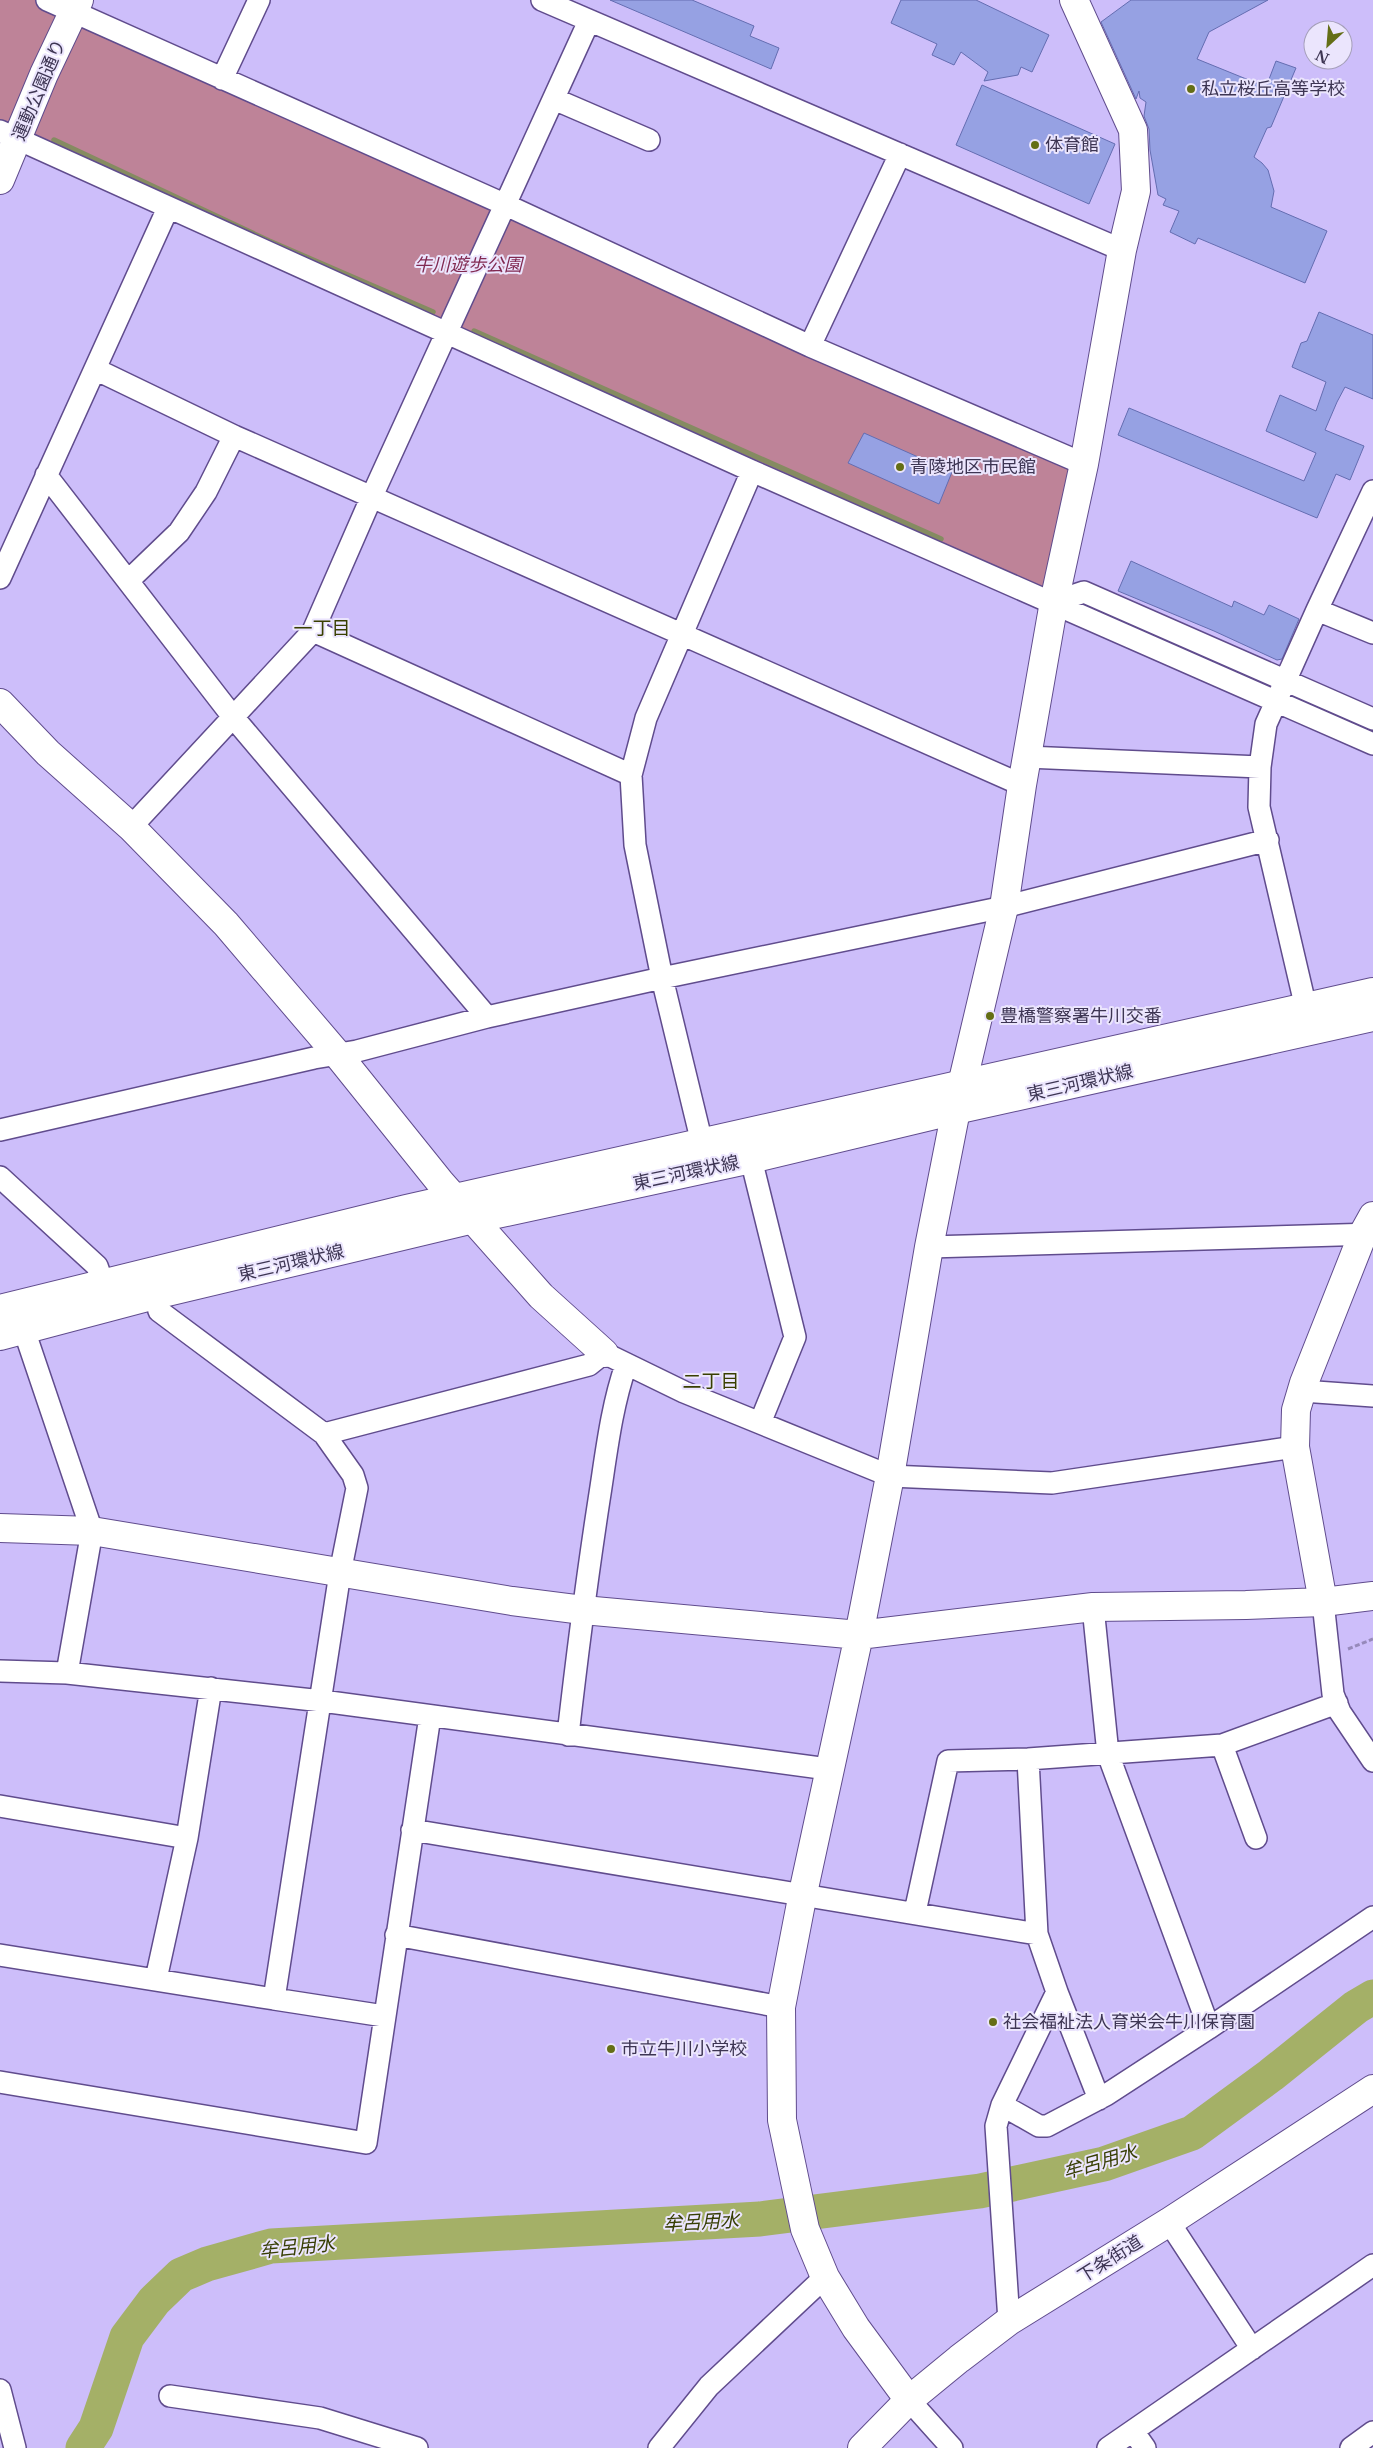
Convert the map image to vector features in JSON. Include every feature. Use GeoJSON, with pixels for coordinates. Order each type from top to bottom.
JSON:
{"type":"FeatureCollection","features":[{"type":"Feature","properties":{"kind":"street"},"geometry":{"type":"LineString","coordinates":[[47,0],[76,6],[222,78],[506,205],[810,346],[1084,464]]}},
{"type":"Feature","properties":{"kind":"street"},"geometry":{"type":"LineString","coordinates":[[222,78],[259,0]]}},
{"type":"Feature","properties":{"kind":"street"},"geometry":{"type":"LineString","coordinates":[[542,0],[1122,250]]}},
{"type":"Feature","properties":{"kind":"street"},"geometry":{"type":"LineString","coordinates":[[952,2448],[909,2400],[871,2351],[825,2276],[805,2229],[796,2195],[782,2120],[781,2007],[828,1769],[859,1635],[890,1476],[929,1247],[959,1098],[1004,907],[1022,785],[1054,602],[1084,464],[1122,250],[1136,191],[1133,130],[1074,0]]}},
{"type":"Feature","properties":{"kind":"street","name":"運動公園通り"},"geometry":{"type":"LineString","coordinates":[[0,180],[9,135],[44,74],[76,6]]}},
{"type":"Feature","properties":{"kind":"street"},"geometry":{"type":"LineString","coordinates":[[130,827],[314,631],[372,496],[589,21]]}},
{"type":"Feature","properties":{"kind":"street"},"geometry":{"type":"LineString","coordinates":[[554,99],[649,140]]}},
{"type":"Feature","properties":{"kind":"street"},"geometry":{"type":"LineString","coordinates":[[9,135],[752,471],[1054,602],[1373,744]]}},
{"type":"Feature","properties":{"kind":"street"},"geometry":{"type":"LineString","coordinates":[[810,346],[900,154]]}},
{"type":"Feature","properties":{"kind":"street"},"geometry":{"type":"LineString","coordinates":[[0,578],[168,208]]}},
{"type":"Feature","properties":{"kind":"street"},"geometry":{"type":"LineString","coordinates":[[95,369],[234,436],[1022,785]]}},
{"type":"Feature","properties":{"kind":"street"},"geometry":{"type":"LineString","coordinates":[[128,581],[179,532],[206,492],[234,436]]}},
{"type":"Feature","properties":{"kind":"street"},"geometry":{"type":"LineString","coordinates":[[702,1143],[662,978],[635,845],[630,775],[646,718],[752,471]]}},
{"type":"Feature","properties":{"kind":"street"},"geometry":{"type":"LineString","coordinates":[[46,475],[233,717],[487,1017]]}},
{"type":"Feature","properties":{"kind":"street"},"geometry":{"type":"LineString","coordinates":[[1308,1020],[1259,807],[1260,768],[1266,724],[1373,491]]}},
{"type":"Feature","properties":{"kind":"street"},"geometry":{"type":"LineString","coordinates":[[1054,602],[1084,592],[1286,679],[1373,719]]}},
{"type":"Feature","properties":{"kind":"street"},"geometry":{"type":"LineString","coordinates":[[1317,610],[1373,633]]}},
{"type":"Feature","properties":{"kind":"street"},"geometry":{"type":"LineString","coordinates":[[314,631],[630,775]]}},
{"type":"Feature","properties":{"kind":"street"},"geometry":{"type":"LineString","coordinates":[[0,704],[48,753],[130,827],[226,924],[338,1055],[455,1198],[541,1296],[615,1359],[760,1423],[890,1476],[1052,1482],[1295,1447]]}},
{"type":"Feature","properties":{"kind":"street"},"geometry":{"type":"LineString","coordinates":[[1027,757],[1260,768]]}},
{"type":"Feature","properties":{"kind":"street"},"geometry":{"type":"LineString","coordinates":[[0,1130],[314,1058],[338,1055],[487,1017],[662,978],[1004,907],[1268,840]]}},
{"type":"Feature","properties":{"kind":"street","name":"東三河環状線"},"geometry":{"type":"LineString","coordinates":[[1308,1020],[1373,992]]}},
{"type":"Feature","properties":{"kind":"street","name":"東三河環状線"},"geometry":{"type":"LineString","coordinates":[[0,1309],[455,1198],[702,1143],[959,1098],[1308,1020],[1373,1017]]}},
{"type":"Feature","properties":{"kind":"street","name":"東三河環状線"},"geometry":{"type":"LineString","coordinates":[[12,1333],[155,1295],[474,1219],[751,1159],[959,1098]]}},
{"type":"Feature","properties":{"kind":"street"},"geometry":{"type":"LineString","coordinates":[[751,1159],[795,1337],[760,1423]]}},
{"type":"Feature","properties":{"kind":"street"},"geometry":{"type":"LineString","coordinates":[[0,1177],[97,1266],[103,1283]]}},
{"type":"Feature","properties":{"kind":"street"},"geometry":{"type":"LineString","coordinates":[[929,1247],[1370,1228],[1302,1391],[1296,1410],[1295,1447],[1324,1602],[1333,1694],[1373,1761]]}},
{"type":"Feature","properties":{"kind":"street"},"geometry":{"type":"LineString","coordinates":[[155,1295],[159,1312],[324,1434],[353,1475],[357,1488],[340,1573],[322,1700],[274,1999]]}},
{"type":"Feature","properties":{"kind":"street"},"geometry":{"type":"LineString","coordinates":[[12,1333],[92,1530],[66,1673]]}},
{"type":"Feature","properties":{"kind":"street"},"geometry":{"type":"LineString","coordinates":[[324,1434],[615,1359]]}},
{"type":"Feature","properties":{"kind":"street"},"geometry":{"type":"LineString","coordinates":[[568,1735],[582,1610],[620,1382],[615,1359]]}},
{"type":"Feature","properties":{"kind":"street"},"geometry":{"type":"LineString","coordinates":[[1302,1391],[1373,1396]]}},
{"type":"Feature","properties":{"kind":"street"},"geometry":{"type":"LineString","coordinates":[[0,1528],[92,1530],[340,1573],[512,1601],[582,1610],[859,1635],[1093,1607],[1324,1602],[1373,1596]]}},
{"type":"Feature","properties":{"kind":"street"},"geometry":{"type":"LineString","coordinates":[[1093,1607],[1108,1754],[1209,2028]]}},
{"type":"Feature","properties":{"kind":"street"},"geometry":{"type":"LineString","coordinates":[[0,1671],[66,1673],[322,1700],[828,1769]]}},
{"type":"Feature","properties":{"kind":"street"},"geometry":{"type":"LineString","coordinates":[[156,1979],[187,1838],[211,1688]]}},
{"type":"Feature","properties":{"kind":"street"},"geometry":{"type":"LineString","coordinates":[[915,1912],[948,1762],[1028,1759],[1222,1746],[1337,1703]]}},
{"type":"Feature","properties":{"kind":"street"},"geometry":{"type":"LineString","coordinates":[[0,2082],[366,2143],[430,1716]]}},
{"type":"Feature","properties":{"kind":"street"},"geometry":{"type":"LineString","coordinates":[[1222,1746],[1256,1838]]}},
{"type":"Feature","properties":{"kind":"street"},"geometry":{"type":"LineString","coordinates":[[1028,1759],[1037,1934],[1057,1992],[1099,2099]]}},
{"type":"Feature","properties":{"kind":"street"},"geometry":{"type":"LineString","coordinates":[[0,1806],[187,1838]]}},
{"type":"Feature","properties":{"kind":"street"},"geometry":{"type":"LineString","coordinates":[[412,1830],[915,1912],[1037,1934]]}},
{"type":"Feature","properties":{"kind":"street"},"geometry":{"type":"LineString","coordinates":[[1002,2105],[1039,2126],[1048,2126],[1099,2099],[1209,2028],[1373,1917]]}},
{"type":"Feature","properties":{"kind":"street"},"geometry":{"type":"LineString","coordinates":[[396,1935],[781,2007]]}},
{"type":"Feature","properties":{"kind":"street"},"geometry":{"type":"LineString","coordinates":[[0,1955],[384,2016]]}},
{"type":"Feature","properties":{"kind":"street"},"geometry":{"type":"LineString","coordinates":[[1009,2321],[1002,2189],[996,2126],[1002,2105],[1057,1992]]}},
{"type":"Feature","properties":{"kind":"street","name":"下条街道"},"geometry":{"type":"LineString","coordinates":[[862,2448],[909,2400],[1009,2321],[1169,2222],[1373,2089]]}},
{"type":"Feature","properties":{"kind":"street"},"geometry":{"type":"LineString","coordinates":[[1169,2222],[1252,2348]]}},
{"type":"Feature","properties":{"kind":"street"},"geometry":{"type":"LineString","coordinates":[[1108,2448],[1139,2440],[1252,2348],[1373,2265]]}},
{"type":"Feature","properties":{"kind":"street"},"geometry":{"type":"LineString","coordinates":[[659,2448],[709,2386],[825,2276]]}},
{"type":"Feature","properties":{"kind":"street"},"geometry":{"type":"LineString","coordinates":[[0,2390],[15,2448]]}},
{"type":"Feature","properties":{"kind":"street"},"geometry":{"type":"LineString","coordinates":[[170,2396],[320,2418],[417,2448]]}},
{"type":"Feature","properties":{"kind":"street"},"geometry":{"type":"LineString","coordinates":[[1351,2448],[1373,2432]]}},
{"type":"Feature","properties":{"kind":"path"},"geometry":{"type":"LineString","coordinates":[[1329,1656],[1373,1639]]}},
{"type":"Feature","properties":{"kind":"green space","name":"牛川遊歩公園"},"geometry":{"type":"Polygon","coordinates":[[[0,0],[45,0],[1084,464],[1054,602],[0,131],[0,0]]]}},
{"type":"Feature","properties":{"kind":"building"},"geometry":{"type":"Polygon","coordinates":[[[610,0],[692,0],[754,26],[750,36],[779,48],[771,69],[610,0]]]}},
{"type":"Feature","properties":{"kind":"building"},"geometry":{"type":"Polygon","coordinates":[[[901,0],[976,0],[1049,35],[1032,72],[1021,67],[1018,75],[984,81],[988,72],[961,52],[954,65],[932,55],[937,44],[891,23],[901,0]]]}},
{"type":"Feature","properties":{"kind":"building"},"geometry":{"type":"Polygon","coordinates":[[[1131,0],[1268,0],[1209,32],[1197,59],[1266,87],[1276,61],[1296,68],[1271,127],[1267,128],[1254,157],[1268,170],[1274,191],[1271,207],[1327,231],[1305,283],[1198,238],[1195,244],[1170,232],[1179,211],[1163,205],[1166,199],[1158,195],[1150,150],[1149,129],[1144,116],[1146,102],[1140,98],[1139,91],[1136,99],[1101,22],[1131,0]]]}},
{"type":"Feature","properties":{"kind":"building","name":"体育館"},"geometry":{"type":"Polygon","coordinates":[[[982,85],[1115,144],[1089,204],[956,145],[982,85]]]}},
{"type":"Feature","properties":{"kind":"building"},"geometry":{"type":"Polygon","coordinates":[[[1319,312],[1373,335],[1373,399],[1345,387],[1337,402],[1325,430],[1364,446],[1350,480],[1336,474],[1317,518],[1118,435],[1129,408],[1304,481],[1316,453],[1266,431],[1280,395],[1316,411],[1326,382],[1292,367],[1301,343],[1307,341],[1319,312]]]}},
{"type":"Feature","properties":{"kind":"building","name":"青陵地区市民館"},"geometry":{"type":"Polygon","coordinates":[[[864,433],[952,472],[939,504],[848,463],[864,433]]]}},
{"type":"Feature","properties":{"kind":"building"},"geometry":{"type":"Polygon","coordinates":[[[1131,561],[1232,607],[1234,601],[1264,615],[1269,605],[1299,619],[1282,659],[1277,660],[1214,631],[1118,591],[1131,561]]]}},
{"type":"Feature","properties":{"kind":"waterway"},"geometry":{"type":"LineString","coordinates":[[54,140],[269,241],[433,312]]}},
{"type":"Feature","properties":{"kind":"waterway"},"geometry":{"type":"LineString","coordinates":[[474,331],[941,539]]}},
{"type":"Feature","properties":{"kind":"waterway","name":"牟呂用水"},"geometry":{"type":"LineString","coordinates":[[83,2448],[96,2428],[127,2337],[154,2301],[181,2275],[207,2264],[271,2246],[760,2219],[980,2191],[1104,2164],[1192,2133],[1271,2075],[1356,2007],[1373,1997]]}},
{"type":"Feature","properties":{"kind":"place","name":"私立桜丘高等学校"},"geometry":{"type":"Point","coordinates":[1191,89]}},
{"type":"Feature","properties":{"kind":"place","name":"体育館"},"geometry":{"type":"Point","coordinates":[1035,145]}},
{"type":"Feature","properties":{"kind":"place","name":"青陵地区市民館"},"geometry":{"type":"Point","coordinates":[900,467]}},
{"type":"Feature","properties":{"kind":"place","name":"豊橋警察署牛川交番"},"geometry":{"type":"Point","coordinates":[990,1016]}},
{"type":"Feature","properties":{"kind":"place","name":"社会福祉法人育栄会牛川保育園"},"geometry":{"type":"Point","coordinates":[993,2022]}},
{"type":"Feature","properties":{"kind":"place","name":"市立牛川小学校"},"geometry":{"type":"Point","coordinates":[611,2049]}},
{"type":"Feature","properties":{"kind":"district","name":"一丁目"},"geometry":{"type":"Point","coordinates":[322,628]}},
{"type":"Feature","properties":{"kind":"district","name":"二丁目"},"geometry":{"type":"Point","coordinates":[711,1381]}}]}
